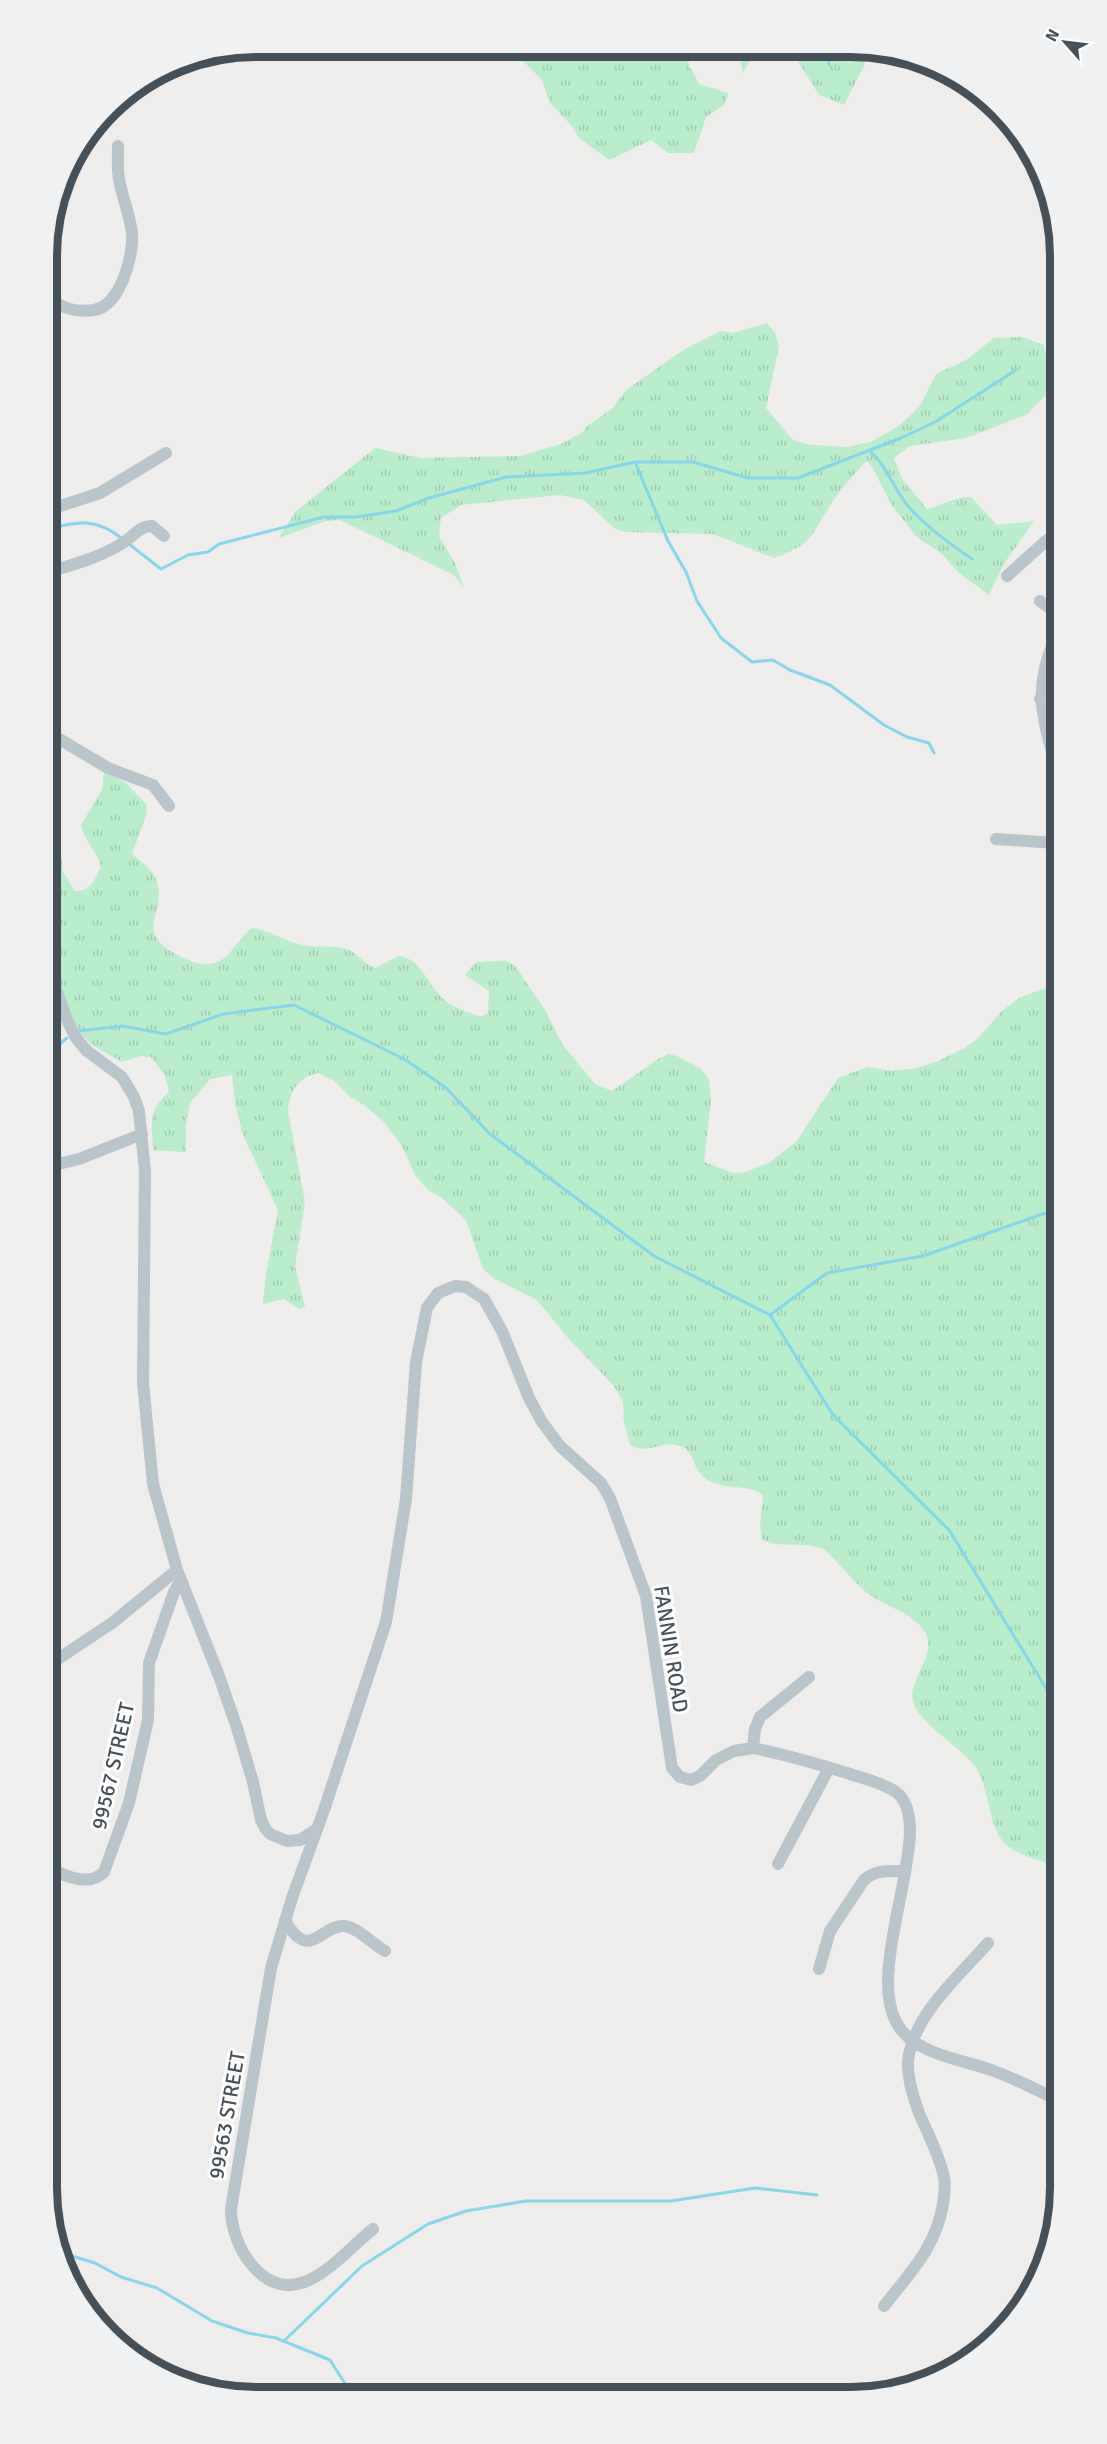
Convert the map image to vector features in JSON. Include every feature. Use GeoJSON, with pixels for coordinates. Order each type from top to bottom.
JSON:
{"type":"FeatureCollection","features":[{"type":"Feature","properties":{"kind":"street"},"geometry":{"type":"LineString","coordinates":[[57,303],[65,308],[80,311],[98,310],[111,302],[119,289],[132,246],[119,178],[118,147]]}},
{"type":"Feature","properties":{"kind":"street"},"geometry":{"type":"LineString","coordinates":[[57,507],[100,493],[166,453]]}},
{"type":"Feature","properties":{"kind":"street"},"geometry":{"type":"LineString","coordinates":[[57,569],[109,550],[141,528],[152,526],[164,536]]}},
{"type":"Feature","properties":{"kind":"street"},"geometry":{"type":"LineString","coordinates":[[1007,576],[1050,539]]}},
{"type":"Feature","properties":{"kind":"street"},"geometry":{"type":"LineString","coordinates":[[1040,600],[1050,608]]}},
{"type":"Feature","properties":{"kind":"street"},"geometry":{"type":"LineString","coordinates":[[1050,653],[1040,699],[1050,745]]}},
{"type":"Feature","properties":{"kind":"street"},"geometry":{"type":"LineString","coordinates":[[1040,699],[1050,696]]}},
{"type":"Feature","properties":{"kind":"street"},"geometry":{"type":"LineString","coordinates":[[57,738],[108,768],[153,785],[169,806]]}},
{"type":"Feature","properties":{"kind":"street"},"geometry":{"type":"LineString","coordinates":[[996,838],[1050,843]]}},
{"type":"Feature","properties":{"kind":"street"},"geometry":{"type":"LineString","coordinates":[[57,990],[76,1038],[87,1051],[123,1077],[134,1096],[142,1134],[145,1172],[143,1383],[153,1484],[179,1575],[237,1728],[265,1828],[277,1837],[295,1841],[306,1837],[318,1828]]}},
{"type":"Feature","properties":{"kind":"street"},"geometry":{"type":"LineString","coordinates":[[57,1164],[79,1159],[142,1134]]}},
{"type":"Feature","properties":{"kind":"street","name":"FANNIN ROAD"},"geometry":{"type":"LineString","coordinates":[[318,1828],[361,1704],[386,1622],[406,1499],[414,1382],[423,1321],[427,1308],[438,1293],[456,1286],[466,1287],[484,1299],[493,1311],[530,1398],[543,1422],[560,1446],[601,1483],[613,1504],[646,1596],[666,1737],[672,1768],[676,1774],[680,1778],[691,1780],[700,1776],[724,1755],[734,1750],[753,1748],[829,1768],[884,1786],[904,1800],[909,1807],[910,1820],[889,1969],[888,1995],[895,2022],[913,2042],[925,2048],[998,2073],[1050,2097]]}},
{"type":"Feature","properties":{"kind":"street"},"geometry":{"type":"LineString","coordinates":[[57,1660],[179,1575]]}},
{"type":"Feature","properties":{"kind":"street","name":"99567 STREET"},"geometry":{"type":"LineString","coordinates":[[57,1871],[66,1877],[77,1878],[96,1878],[104,1872],[129,1803],[148,1720],[149,1663],[179,1575]]}},
{"type":"Feature","properties":{"kind":"street"},"geometry":{"type":"LineString","coordinates":[[753,1748],[755,1729],[760,1717],[809,1677]]}},
{"type":"Feature","properties":{"kind":"street"},"geometry":{"type":"LineString","coordinates":[[778,1864],[829,1768]]}},
{"type":"Feature","properties":{"kind":"street","name":"99563 STREET"},"geometry":{"type":"LineString","coordinates":[[318,1828],[285,1920],[271,1968],[233,2191],[231,2221],[242,2252],[258,2272],[278,2284],[300,2284],[325,2272],[373,2229]]}},
{"type":"Feature","properties":{"kind":"street"},"geometry":{"type":"LineString","coordinates":[[819,1969],[830,1931],[864,1880],[880,1871],[904,1871]]}},
{"type":"Feature","properties":{"kind":"street"},"geometry":{"type":"LineString","coordinates":[[285,1920],[293,1932],[306,1940],[315,1940],[334,1928],[344,1926],[385,1950]]}},
{"type":"Feature","properties":{"kind":"street"},"geometry":{"type":"LineString","coordinates":[[885,2306],[913,2270],[934,2237],[939,2225],[945,2189],[945,2178],[938,2157],[918,2109],[910,2080],[908,2058],[913,2042],[931,2008],[988,1943]]}},
{"type":"Feature","properties":{"kind":"green space"},"geometry":{"type":"Polygon","coordinates":[[[519,57],[693,57],[688,63],[699,84],[728,93],[725,104],[706,117],[694,153],[668,153],[651,140],[609,160],[579,138],[572,126],[550,103],[542,80],[519,57]]]}},
{"type":"Feature","properties":{"kind":"green space"},"geometry":{"type":"Polygon","coordinates":[[[740,57],[752,57],[743,73],[740,57]]]}},
{"type":"Feature","properties":{"kind":"green space"},"geometry":{"type":"Polygon","coordinates":[[[795,57],[860,57],[865,64],[844,105],[819,95],[795,57]]]}},
{"type":"Feature","properties":{"kind":"green space"},"geometry":{"type":"Polygon","coordinates":[[[767,323],[775,333],[779,346],[766,408],[793,440],[810,445],[847,447],[871,442],[899,426],[920,406],[936,374],[966,360],[994,338],[1022,337],[1044,345],[1050,374],[1049,392],[1026,415],[966,438],[910,446],[894,458],[902,479],[927,509],[971,497],[997,525],[1034,521],[1005,562],[989,595],[959,573],[942,554],[917,537],[892,506],[871,465],[866,461],[844,486],[811,537],[798,548],[774,558],[713,534],[624,532],[614,528],[584,500],[560,495],[461,505],[441,518],[439,537],[455,563],[464,588],[454,575],[340,520],[326,521],[279,538],[295,512],[375,448],[421,458],[520,456],[561,444],[583,432],[587,426],[612,409],[626,390],[685,349],[721,331],[733,333],[767,323]]]}},
{"type":"Feature","properties":{"kind":"green space"},"geometry":{"type":"Polygon","coordinates":[[[104,771],[126,783],[147,805],[146,816],[132,854],[155,877],[159,890],[154,931],[158,941],[169,950],[195,963],[216,963],[228,955],[252,928],[301,945],[338,947],[348,950],[375,968],[399,956],[413,962],[442,998],[455,1007],[480,1017],[488,1013],[489,991],[465,975],[476,962],[506,961],[515,966],[545,1010],[562,1044],[595,1084],[612,1091],[668,1054],[700,1068],[709,1079],[711,1100],[704,1162],[733,1173],[746,1172],[770,1162],[796,1142],[838,1078],[868,1067],[892,1071],[917,1068],[938,1061],[963,1049],[977,1039],[1004,1009],[1021,997],[1050,986],[1050,1865],[1024,1855],[1005,1844],[995,1827],[984,1786],[976,1768],[917,1710],[912,1693],[928,1647],[923,1629],[911,1618],[866,1592],[824,1550],[817,1547],[777,1544],[762,1539],[760,1524],[763,1495],[749,1489],[712,1482],[705,1478],[697,1468],[691,1454],[683,1447],[670,1444],[642,1449],[630,1445],[624,1423],[623,1402],[614,1386],[567,1337],[537,1300],[493,1278],[483,1269],[466,1220],[442,1198],[428,1190],[415,1175],[402,1146],[384,1122],[364,1105],[350,1097],[334,1081],[318,1073],[305,1078],[296,1086],[288,1111],[305,1202],[295,1266],[305,1307],[299,1309],[284,1299],[263,1304],[278,1210],[243,1135],[236,1108],[232,1075],[210,1079],[190,1103],[186,1124],[186,1152],[153,1150],[152,1118],[157,1105],[169,1092],[165,1075],[151,1057],[141,1056],[122,1062],[92,1045],[75,1028],[57,973],[57,821],[63,872],[75,891],[81,891],[89,887],[101,866],[81,825],[102,790],[104,771]]]}},
{"type":"Feature","properties":{"kind":"waterway"},"geometry":{"type":"LineString","coordinates":[[828,57],[829,64]]}},
{"type":"Feature","properties":{"kind":"waterway"},"geometry":{"type":"LineString","coordinates":[[129,544],[161,569],[188,555],[208,552],[219,544],[324,517],[355,517],[396,511],[429,498],[506,477],[585,473],[635,462],[693,462],[748,478],[798,478],[901,438],[935,422],[1016,370]]}},
{"type":"Feature","properties":{"kind":"waterway"},"geometry":{"type":"LineString","coordinates":[[870,451],[881,463],[914,513],[972,559]]}},
{"type":"Feature","properties":{"kind":"waterway"},"geometry":{"type":"LineString","coordinates":[[635,462],[668,541],[686,572],[697,601],[721,638],[752,662],[773,660],[790,670],[830,685],[884,725],[907,737],[929,743],[934,753]]}},
{"type":"Feature","properties":{"kind":"waterway"},"geometry":{"type":"LineString","coordinates":[[57,527],[77,523],[95,524],[121,538]]}},
{"type":"Feature","properties":{"kind":"waterway"},"geometry":{"type":"LineString","coordinates":[[79,1031],[122,1026],[166,1034],[223,1014],[294,1005],[404,1059],[445,1087],[490,1134],[654,1256],[770,1315],[833,1415],[949,1530],[1050,1695]]}},
{"type":"Feature","properties":{"kind":"waterway"},"geometry":{"type":"LineString","coordinates":[[57,1046],[67,1038]]}},
{"type":"Feature","properties":{"kind":"waterway"},"geometry":{"type":"LineString","coordinates":[[770,1315],[827,1273],[923,1256],[1050,1211]]}},
{"type":"Feature","properties":{"kind":"waterway"},"geometry":{"type":"LineString","coordinates":[[284,2341],[362,2266],[428,2224],[466,2211],[526,2201],[671,2201],[755,2188],[817,2195]]}},
{"type":"Feature","properties":{"kind":"waterway"},"geometry":{"type":"LineString","coordinates":[[69,2256],[95,2263],[121,2277],[157,2288],[212,2321],[248,2333],[276,2338],[330,2360],[347,2387]]}}]}
